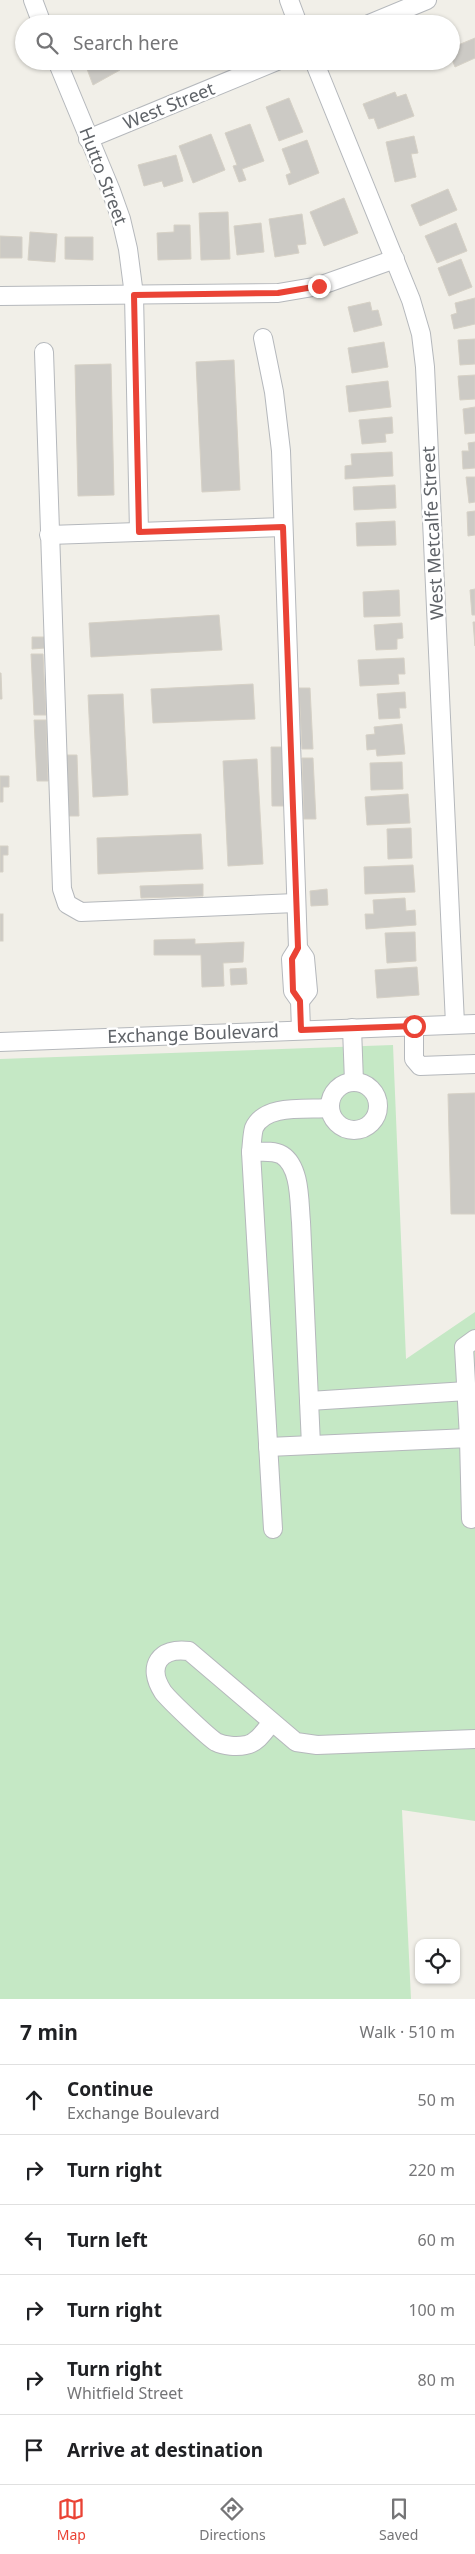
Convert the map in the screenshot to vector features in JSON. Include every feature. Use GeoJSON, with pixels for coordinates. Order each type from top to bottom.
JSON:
{"type":"FeatureCollection","features":[{"type":"Feature","properties":{"kind":"street"},"geometry":{"type":"LineString","coordinates":[[32,0],[38,15]]}},
{"type":"Feature","properties":{"kind":"street"},"geometry":{"type":"LineString","coordinates":[[289,0],[295,15]]}},
{"type":"Feature","properties":{"kind":"street"},"geometry":{"type":"LineString","coordinates":[[391,15],[427,0]]}},
{"type":"Feature","properties":{"kind":"street","name":"Hutto Street"},"geometry":{"type":"LineString","coordinates":[[61,70],[121,219],[134,295],[139,532]]}},
{"type":"Feature","properties":{"kind":"street","name":"West Street"},"geometry":{"type":"LineString","coordinates":[[88,139],[255,70]]}},
{"type":"Feature","properties":{"kind":"street","name":"West Metcalfe Street"},"geometry":{"type":"LineString","coordinates":[[318,70],[395,258],[416,317],[425,367],[456,1024]]}},
{"type":"Feature","properties":{"kind":"street"},"geometry":{"type":"LineString","coordinates":[[0,296],[278,293],[319,286],[395,258]]}},
{"type":"Feature","properties":{"kind":"street"},"geometry":{"type":"LineString","coordinates":[[263,338],[274,392],[281,450],[298,948],[292,959],[292,983],[293,991],[300,1001],[301,1030]]}},
{"type":"Feature","properties":{"kind":"street"},"geometry":{"type":"LineString","coordinates":[[44,352],[51,606],[62,889],[67,904],[82,912],[296,903]]}},
{"type":"Feature","properties":{"kind":"street"},"geometry":{"type":"LineString","coordinates":[[49,535],[283,527]]}},
{"type":"Feature","properties":{"kind":"street","name":"Exchange Boulevard"},"geometry":{"type":"LineString","coordinates":[[0,1042],[475,1024]]}},
{"type":"Feature","properties":{"kind":"street"},"geometry":{"type":"LineString","coordinates":[[414,1026],[414,1059],[420,1066],[475,1064]]}},
{"type":"Feature","properties":{"kind":"street"},"geometry":{"type":"LineString","coordinates":[[352,1028],[354,1082]]}},
{"type":"Feature","properties":{"kind":"street"},"geometry":{"type":"LineString","coordinates":[[354,1082],[369,1087],[378,1100],[378,1108],[372,1123],[358,1130],[343,1128],[332,1116],[330,1108],[331,1100],[339,1087],[354,1082]]}},
{"type":"Feature","properties":{"kind":"street"},"geometry":{"type":"LineString","coordinates":[[273,1529],[250,1152],[254,1128],[263,1116],[275,1111],[330,1108]]}},
{"type":"Feature","properties":{"kind":"street"},"geometry":{"type":"LineString","coordinates":[[250,1152],[272,1152],[282,1155],[292,1166],[297,1187],[301,1222],[311,1445]]}},
{"type":"Feature","properties":{"kind":"street"},"geometry":{"type":"LineString","coordinates":[[472,1519],[464,1347],[475,1340]]}},
{"type":"Feature","properties":{"kind":"street"},"geometry":{"type":"LineString","coordinates":[[309,1401],[467,1391]]}},
{"type":"Feature","properties":{"kind":"street"},"geometry":{"type":"LineString","coordinates":[[268,1447],[469,1438]]}},
{"type":"Feature","properties":{"kind":"street"},"geometry":{"type":"LineString","coordinates":[[271,1723],[260,1738],[247,1745],[231,1746],[216,1742],[164,1692],[157,1678],[156,1663],[164,1652],[176,1649],[189,1652],[271,1723],[296,1742],[317,1745],[475,1739]]}},
{"type":"Feature","properties":{"kind":"green space"},"geometry":{"type":"Polygon","coordinates":[[[393,1045],[406,1359],[475,1312],[475,1821],[402,1810],[411,1999],[0,1999],[0,1059],[393,1045]]]}},
{"type":"Feature","properties":{"kind":"building"},"geometry":{"type":"Polygon","coordinates":[[[475,38],[475,58],[460,65],[460,44],[475,38]]]}},
{"type":"Feature","properties":{"kind":"building"},"geometry":{"type":"Polygon","coordinates":[[[87,70],[120,70],[93,85],[87,70]]]}},
{"type":"Feature","properties":{"kind":"building"},"geometry":{"type":"Polygon","coordinates":[[[395,92],[397,97],[406,94],[414,116],[378,129],[374,118],[369,119],[363,104],[395,92]]]}},
{"type":"Feature","properties":{"kind":"building"},"geometry":{"type":"Polygon","coordinates":[[[289,98],[303,132],[279,141],[266,107],[289,98]]]}},
{"type":"Feature","properties":{"kind":"building"},"geometry":{"type":"Polygon","coordinates":[[[250,124],[264,161],[242,169],[246,180],[239,182],[233,166],[237,165],[225,133],[250,124]]]}},
{"type":"Feature","properties":{"kind":"building"},"geometry":{"type":"Polygon","coordinates":[[[211,134],[225,170],[193,183],[179,146],[211,134]]]}},
{"type":"Feature","properties":{"kind":"building"},"geometry":{"type":"Polygon","coordinates":[[[414,136],[418,153],[411,154],[416,177],[395,182],[386,142],[414,136]]]}},
{"type":"Feature","properties":{"kind":"building"},"geometry":{"type":"Polygon","coordinates":[[[307,140],[319,173],[289,185],[286,175],[291,173],[282,149],[307,140]]]}},
{"type":"Feature","properties":{"kind":"building"},"geometry":{"type":"Polygon","coordinates":[[[176,155],[183,181],[164,187],[162,181],[144,186],[138,165],[176,155]]]}},
{"type":"Feature","properties":{"kind":"building"},"geometry":{"type":"Polygon","coordinates":[[[448,189],[457,210],[420,226],[411,205],[448,189]]]}},
{"type":"Feature","properties":{"kind":"building"},"geometry":{"type":"Polygon","coordinates":[[[344,198],[358,233],[324,246],[310,212],[344,198]]]}},
{"type":"Feature","properties":{"kind":"building"},"geometry":{"type":"Polygon","coordinates":[[[228,212],[230,259],[201,260],[199,213],[228,212]]]}},
{"type":"Feature","properties":{"kind":"building"},"geometry":{"type":"Polygon","coordinates":[[[302,214],[306,244],[297,245],[299,253],[275,257],[269,219],[302,214]]]}},
{"type":"Feature","properties":{"kind":"building"},"geometry":{"type":"Polygon","coordinates":[[[261,223],[264,252],[237,255],[234,226],[261,223]]]}},
{"type":"Feature","properties":{"kind":"building"},"geometry":{"type":"Polygon","coordinates":[[[456,223],[467,251],[437,263],[425,236],[456,223]]]}},
{"type":"Feature","properties":{"kind":"building"},"geometry":{"type":"Polygon","coordinates":[[[174,225],[190,225],[191,259],[158,260],[157,233],[174,232],[174,225]]]}},
{"type":"Feature","properties":{"kind":"building"},"geometry":{"type":"Polygon","coordinates":[[[30,232],[57,234],[55,262],[28,260],[30,232]]]}},
{"type":"Feature","properties":{"kind":"building"},"geometry":{"type":"Polygon","coordinates":[[[0,236],[22,237],[22,258],[0,258],[0,236]]]}},
{"type":"Feature","properties":{"kind":"building"},"geometry":{"type":"Polygon","coordinates":[[[65,237],[93,237],[93,260],[65,259],[65,237]]]}},
{"type":"Feature","properties":{"kind":"building"},"geometry":{"type":"Polygon","coordinates":[[[461,259],[472,287],[449,296],[438,268],[461,259]]]}},
{"type":"Feature","properties":{"kind":"building"},"geometry":{"type":"Polygon","coordinates":[[[475,298],[475,324],[454,329],[451,315],[457,313],[455,303],[475,298]]]}},
{"type":"Feature","properties":{"kind":"building"},"geometry":{"type":"Polygon","coordinates":[[[370,302],[372,311],[378,310],[382,325],[354,332],[348,307],[370,302]]]}},
{"type":"Feature","properties":{"kind":"building"},"geometry":{"type":"Polygon","coordinates":[[[475,339],[475,364],[460,365],[458,340],[475,339]]]}},
{"type":"Feature","properties":{"kind":"building"},"geometry":{"type":"Polygon","coordinates":[[[384,342],[388,367],[352,373],[348,348],[384,342]]]}},
{"type":"Feature","properties":{"kind":"building"},"geometry":{"type":"Polygon","coordinates":[[[234,360],[240,490],[202,492],[196,362],[234,360]]]}},
{"type":"Feature","properties":{"kind":"building"},"geometry":{"type":"Polygon","coordinates":[[[111,364],[114,495],[78,496],[75,365],[111,364]]]}},
{"type":"Feature","properties":{"kind":"building"},"geometry":{"type":"Polygon","coordinates":[[[475,375],[475,399],[460,400],[458,376],[475,375]]]}},
{"type":"Feature","properties":{"kind":"building"},"geometry":{"type":"Polygon","coordinates":[[[388,381],[391,407],[349,412],[346,386],[388,381]]]}},
{"type":"Feature","properties":{"kind":"building"},"geometry":{"type":"Polygon","coordinates":[[[475,407],[475,433],[465,434],[463,409],[475,407]]]}},
{"type":"Feature","properties":{"kind":"building"},"geometry":{"type":"Polygon","coordinates":[[[392,417],[393,433],[385,434],[386,442],[362,444],[359,420],[392,417]]]}},
{"type":"Feature","properties":{"kind":"building"},"geometry":{"type":"Polygon","coordinates":[[[475,442],[475,468],[463,469],[462,451],[469,451],[468,443],[475,442]]]}},
{"type":"Feature","properties":{"kind":"building"},"geometry":{"type":"Polygon","coordinates":[[[392,452],[393,476],[345,479],[345,466],[352,465],[351,454],[392,452]]]}},
{"type":"Feature","properties":{"kind":"building"},"geometry":{"type":"Polygon","coordinates":[[[466,477],[475,477],[475,502],[469,503],[466,477]]]}},
{"type":"Feature","properties":{"kind":"building"},"geometry":{"type":"Polygon","coordinates":[[[395,485],[396,508],[354,510],[353,487],[395,485]]]}},
{"type":"Feature","properties":{"kind":"building"},"geometry":{"type":"Polygon","coordinates":[[[475,511],[475,535],[468,536],[467,512],[475,511]]]}},
{"type":"Feature","properties":{"kind":"building"},"geometry":{"type":"Polygon","coordinates":[[[395,521],[396,545],[357,546],[356,523],[395,521]]]}},
{"type":"Feature","properties":{"kind":"building"},"geometry":{"type":"Polygon","coordinates":[[[475,589],[475,615],[472,615],[470,590],[475,589]]]}},
{"type":"Feature","properties":{"kind":"building"},"geometry":{"type":"Polygon","coordinates":[[[399,590],[400,616],[364,617],[363,592],[399,590]]]}},
{"type":"Feature","properties":{"kind":"building"},"geometry":{"type":"Polygon","coordinates":[[[219,615],[222,650],[91,657],[89,623],[219,615]]]}},
{"type":"Feature","properties":{"kind":"building"},"geometry":{"type":"Polygon","coordinates":[[[473,622],[475,622],[475,646],[473,622]]]}},
{"type":"Feature","properties":{"kind":"building"},"geometry":{"type":"Polygon","coordinates":[[[402,623],[403,638],[397,639],[397,649],[376,650],[374,625],[402,623]]]}},
{"type":"Feature","properties":{"kind":"building"},"geometry":{"type":"Polygon","coordinates":[[[32,637],[45,637],[45,648],[32,649],[32,637]]]}},
{"type":"Feature","properties":{"kind":"building"},"geometry":{"type":"Polygon","coordinates":[[[31,654],[43,654],[46,715],[34,715],[31,654]]]}},
{"type":"Feature","properties":{"kind":"building"},"geometry":{"type":"Polygon","coordinates":[[[404,658],[405,674],[398,674],[399,684],[360,686],[358,660],[404,658]]]}},
{"type":"Feature","properties":{"kind":"building"},"geometry":{"type":"Polygon","coordinates":[[[1,673],[2,699],[0,699],[1,673]]]}},
{"type":"Feature","properties":{"kind":"building"},"geometry":{"type":"Polygon","coordinates":[[[253,684],[255,719],[153,723],[151,689],[253,684]]]}},
{"type":"Feature","properties":{"kind":"building"},"geometry":{"type":"Polygon","coordinates":[[[299,688],[310,688],[313,749],[302,749],[299,688]]]}},
{"type":"Feature","properties":{"kind":"building"},"geometry":{"type":"Polygon","coordinates":[[[405,692],[406,708],[399,708],[400,718],[379,719],[377,694],[405,692]]]}},
{"type":"Feature","properties":{"kind":"building"},"geometry":{"type":"Polygon","coordinates":[[[123,694],[128,795],[93,797],[88,695],[123,694]]]}},
{"type":"Feature","properties":{"kind":"building"},"geometry":{"type":"Polygon","coordinates":[[[34,720],[46,720],[48,781],[37,781],[34,720]]]}},
{"type":"Feature","properties":{"kind":"building"},"geometry":{"type":"Polygon","coordinates":[[[402,724],[405,754],[377,756],[376,749],[367,750],[366,735],[375,734],[374,727],[402,724]]]}},
{"type":"Feature","properties":{"kind":"building"},"geometry":{"type":"Polygon","coordinates":[[[271,747],[283,747],[285,806],[272,806],[271,747]]]}},
{"type":"Feature","properties":{"kind":"building"},"geometry":{"type":"Polygon","coordinates":[[[65,755],[77,755],[79,816],[68,816],[65,755]]]}},
{"type":"Feature","properties":{"kind":"building"},"geometry":{"type":"Polygon","coordinates":[[[302,758],[313,758],[316,819],[304,819],[302,758]]]}},
{"type":"Feature","properties":{"kind":"building"},"geometry":{"type":"Polygon","coordinates":[[[257,759],[263,864],[228,866],[223,761],[257,759]]]}},
{"type":"Feature","properties":{"kind":"building"},"geometry":{"type":"Polygon","coordinates":[[[402,762],[403,789],[371,790],[370,763],[402,762]]]}},
{"type":"Feature","properties":{"kind":"building"},"geometry":{"type":"Polygon","coordinates":[[[0,776],[9,776],[9,787],[3,787],[3,802],[0,802],[0,776]]]}},
{"type":"Feature","properties":{"kind":"building"},"geometry":{"type":"Polygon","coordinates":[[[408,794],[410,823],[367,825],[365,797],[408,794]]]}},
{"type":"Feature","properties":{"kind":"building"},"geometry":{"type":"Polygon","coordinates":[[[411,828],[412,858],[388,859],[387,829],[411,828]]]}},
{"type":"Feature","properties":{"kind":"building"},"geometry":{"type":"Polygon","coordinates":[[[201,834],[203,869],[98,874],[97,838],[201,834]]]}},
{"type":"Feature","properties":{"kind":"building"},"geometry":{"type":"Polygon","coordinates":[[[0,846],[8,846],[8,855],[3,855],[3,872],[0,872],[0,846]]]}},
{"type":"Feature","properties":{"kind":"building"},"geometry":{"type":"Polygon","coordinates":[[[413,865],[415,892],[365,894],[364,867],[413,865]]]}},
{"type":"Feature","properties":{"kind":"building"},"geometry":{"type":"Polygon","coordinates":[[[203,884],[203,896],[141,898],[140,886],[203,884]]]}},
{"type":"Feature","properties":{"kind":"building"},"geometry":{"type":"Polygon","coordinates":[[[327,889],[328,905],[311,906],[310,891],[327,889]]]}},
{"type":"Feature","properties":{"kind":"building"},"geometry":{"type":"Polygon","coordinates":[[[405,898],[406,911],[415,910],[416,925],[366,929],[365,914],[374,914],[373,900],[405,898]]]}},
{"type":"Feature","properties":{"kind":"building"},"geometry":{"type":"Polygon","coordinates":[[[0,914],[3,914],[3,941],[0,941],[0,914]]]}},
{"type":"Feature","properties":{"kind":"building"},"geometry":{"type":"Polygon","coordinates":[[[415,932],[416,961],[387,963],[385,933],[415,932]]]}},
{"type":"Feature","properties":{"kind":"building"},"geometry":{"type":"Polygon","coordinates":[[[195,939],[195,944],[244,942],[243,962],[223,963],[224,986],[202,987],[201,955],[154,955],[154,940],[195,939]]]}},
{"type":"Feature","properties":{"kind":"building"},"geometry":{"type":"Polygon","coordinates":[[[417,967],[419,995],[377,998],[375,970],[417,967]]]}},
{"type":"Feature","properties":{"kind":"building"},"geometry":{"type":"Polygon","coordinates":[[[246,968],[247,984],[231,985],[230,969],[246,968]]]}},
{"type":"Feature","properties":{"kind":"building"},"geometry":{"type":"Polygon","coordinates":[[[475,1093],[475,1214],[451,1214],[448,1094],[475,1093]]]}},
{"type":"Feature","properties":{"kind":"route"},"geometry":{"type":"LineString","coordinates":[[319,286],[278,293],[134,295],[139,532],[283,527],[298,948],[292,959],[293,991],[300,1001],[301,1030],[414,1026]]}}]}
